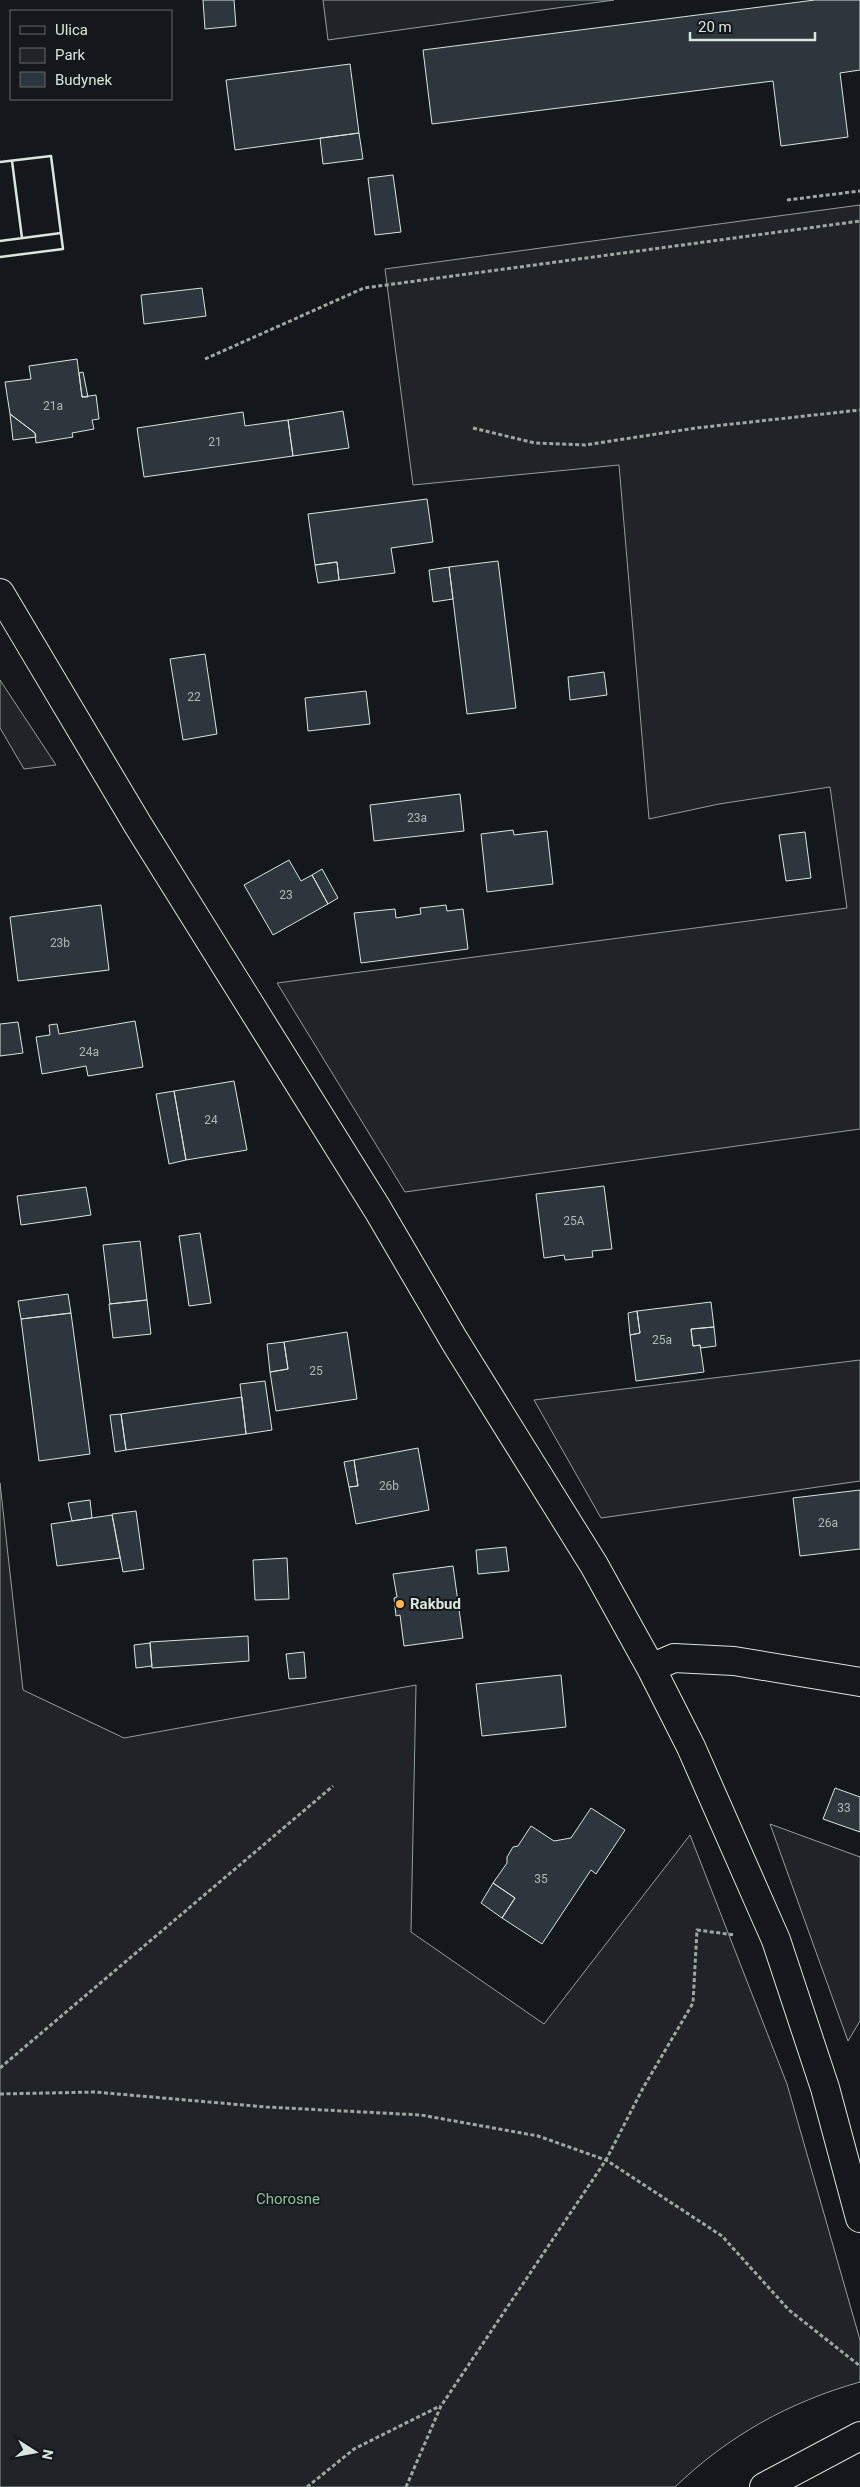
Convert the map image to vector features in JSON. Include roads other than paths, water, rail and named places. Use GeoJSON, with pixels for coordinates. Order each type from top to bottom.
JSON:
{"type":"FeatureCollection","features":[{"type":"Feature","properties":{"kind":"street"},"geometry":{"type":"LineString","coordinates":[[0,593],[138,824],[378,1210],[454,1340],[594,1565],[652,1668],[691,1747],[776,1940],[825,2088],[860,2218]]}},
{"type":"Feature","properties":{"kind":"street"},"geometry":{"type":"LineString","coordinates":[[652,1668],[674,1658],[734,1661],[860,1682]]}},
{"type":"Feature","properties":{"kind":"street"},"geometry":{"type":"LineString","coordinates":[[764,2487],[860,2436]]}},
{"type":"Feature","properties":{"kind":"place","name":"Rakbud"},"geometry":{"type":"Point","coordinates":[400,1604]}},
{"type":"Feature","properties":{"kind":"park label","name":"Chorosne"},"geometry":{"type":"Point","coordinates":[288,2199]}}]}
